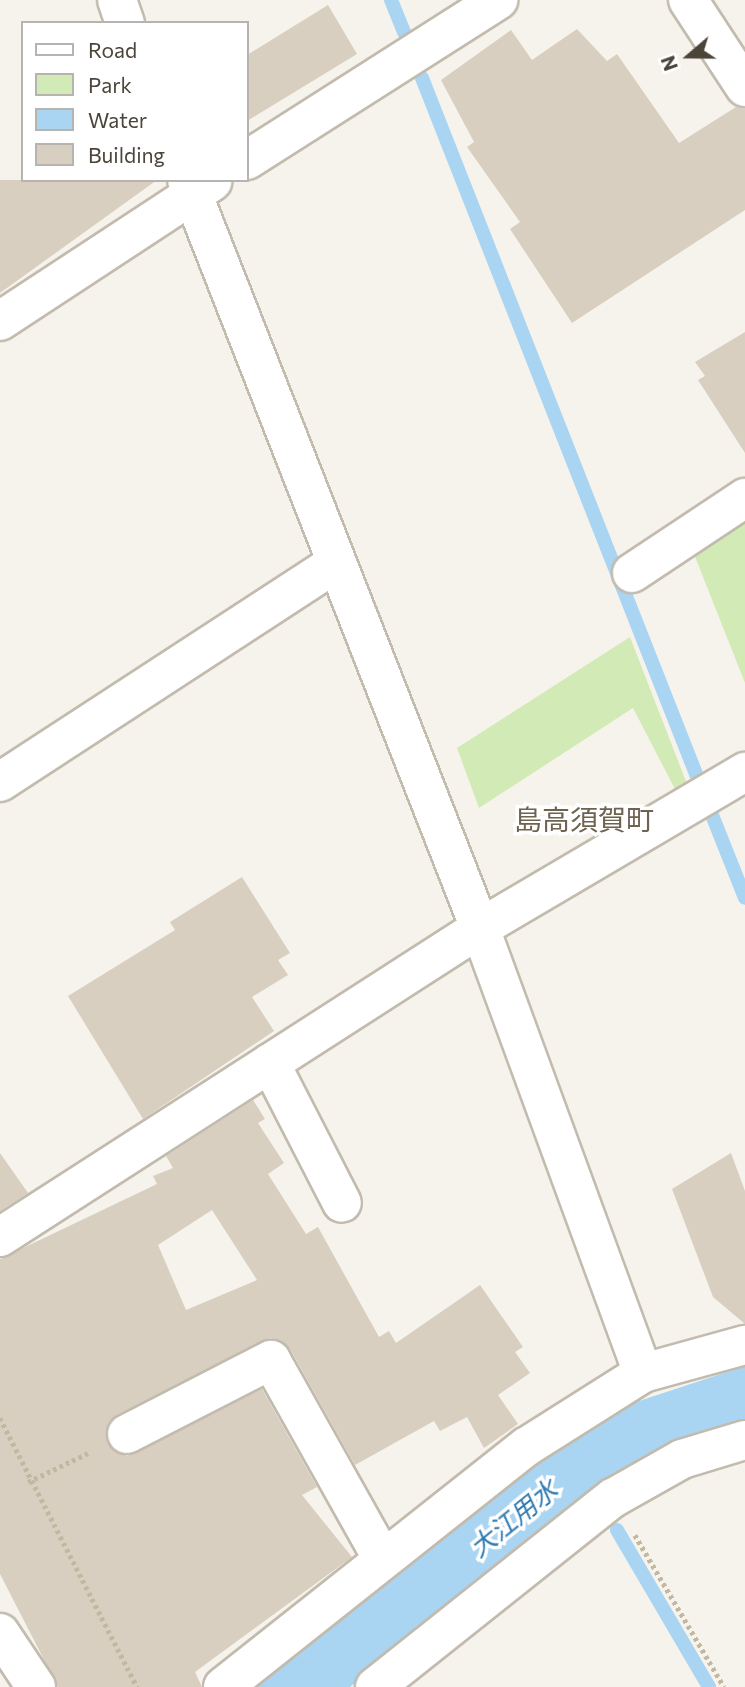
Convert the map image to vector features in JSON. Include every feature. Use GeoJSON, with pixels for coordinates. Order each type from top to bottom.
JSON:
{"type":"FeatureCollection","features":[{"type":"Feature","properties":{"kind":"street"},"geometry":{"type":"LineString","coordinates":[[117,0],[124,21]]}},
{"type":"Feature","properties":{"kind":"street"},"geometry":{"type":"LineString","coordinates":[[248,159],[498,0]]}},
{"type":"Feature","properties":{"kind":"street"},"geometry":{"type":"LineString","coordinates":[[688,0],[745,87]]}},
{"type":"Feature","properties":{"kind":"street"},"geometry":{"type":"LineString","coordinates":[[0,321],[198,185],[335,564],[480,928],[643,1373]]}},
{"type":"Feature","properties":{"kind":"street"},"geometry":{"type":"LineString","coordinates":[[632,573],[745,498]]}},
{"type":"Feature","properties":{"kind":"street"},"geometry":{"type":"LineString","coordinates":[[0,782],[335,564]]}},
{"type":"Feature","properties":{"kind":"street"},"geometry":{"type":"LineString","coordinates":[[0,1237],[480,928],[745,772]]}},
{"type":"Feature","properties":{"kind":"street"},"geometry":{"type":"LineString","coordinates":[[270,1062],[342,1203]]}},
{"type":"Feature","properties":{"kind":"street"},"geometry":{"type":"LineString","coordinates":[[223,1687],[526,1447],[643,1373],[745,1345]]}},
{"type":"Feature","properties":{"kind":"street"},"geometry":{"type":"LineString","coordinates":[[127,1434],[271,1360],[382,1559]]}},
{"type":"Feature","properties":{"kind":"street"},"geometry":{"type":"LineString","coordinates":[[375,1687],[613,1498],[682,1459],[745,1440]]}},
{"type":"Feature","properties":{"kind":"street"},"geometry":{"type":"LineString","coordinates":[[0,1633],[36,1687]]}},
{"type":"Feature","properties":{"kind":"path"},"geometry":{"type":"LineString","coordinates":[[0,1418],[28,1482],[137,1687]]}},
{"type":"Feature","properties":{"kind":"path"},"geometry":{"type":"LineString","coordinates":[[28,1482],[127,1434]]}},
{"type":"Feature","properties":{"kind":"path"},"geometry":{"type":"LineString","coordinates":[[613,1498],[724,1687]]}},
{"type":"Feature","properties":{"kind":"green space"},"geometry":{"type":"Polygon","coordinates":[[[745,521],[745,683],[694,554],[745,521]]]}},
{"type":"Feature","properties":{"kind":"green space"},"geometry":{"type":"Polygon","coordinates":[[[630,637],[687,784],[676,791],[633,708],[479,808],[457,748],[630,637]]]}},
{"type":"Feature","properties":{"kind":"water","name":"大江用水"},"geometry":{"type":"Polygon","coordinates":[[[745,1366],[745,1428],[564,1514],[350,1687],[255,1687],[535,1461],[627,1405],[745,1366]]]}},
{"type":"Feature","properties":{"kind":"building"},"geometry":{"type":"Polygon","coordinates":[[[328,5],[357,54],[248,120],[248,54],[328,5]]]}},
{"type":"Feature","properties":{"kind":"building"},"geometry":{"type":"Polygon","coordinates":[[[577,29],[607,61],[617,54],[679,143],[736,107],[745,109],[745,210],[572,323],[510,229],[520,222],[467,147],[474,142],[441,80],[511,30],[532,60],[577,29]]]}},
{"type":"Feature","properties":{"kind":"building"},"geometry":{"type":"Polygon","coordinates":[[[0,180],[154,182],[0,293],[0,180]]]}},
{"type":"Feature","properties":{"kind":"building"},"geometry":{"type":"Polygon","coordinates":[[[745,332],[745,453],[698,380],[705,376],[695,362],[745,332]]]}},
{"type":"Feature","properties":{"kind":"building"},"geometry":{"type":"Polygon","coordinates":[[[242,877],[290,953],[278,960],[288,975],[252,997],[274,1031],[143,1119],[68,996],[175,930],[170,922],[242,877]]]}},
{"type":"Feature","properties":{"kind":"building"},"geometry":{"type":"Polygon","coordinates":[[[253,1100],[265,1119],[258,1123],[284,1163],[268,1174],[306,1234],[318,1227],[379,1337],[389,1331],[396,1343],[480,1285],[523,1347],[515,1352],[530,1373],[498,1395],[518,1424],[484,1448],[467,1417],[440,1431],[434,1421],[355,1465],[290,1349],[271,1338],[117,1415],[108,1423],[107,1443],[127,1456],[262,1389],[317,1487],[302,1495],[352,1557],[195,1672],[202,1687],[58,1687],[0,1574],[0,1259],[157,1184],[153,1176],[173,1168],[166,1156],[253,1100]],[[212,1210],[158,1245],[186,1310],[257,1280],[212,1210]]]}},
{"type":"Feature","properties":{"kind":"building"},"geometry":{"type":"Polygon","coordinates":[[[0,1153],[28,1193],[0,1211],[0,1153]]]}},
{"type":"Feature","properties":{"kind":"building"},"geometry":{"type":"Polygon","coordinates":[[[731,1153],[745,1191],[745,1324],[713,1297],[672,1189],[731,1153]]]}},
{"type":"Feature","properties":{"kind":"waterway"},"geometry":{"type":"LineString","coordinates":[[391,0],[404,32]]}},
{"type":"Feature","properties":{"kind":"waterway"},"geometry":{"type":"LineString","coordinates":[[422,78],[698,779]]}},
{"type":"Feature","properties":{"kind":"waterway"},"geometry":{"type":"LineString","coordinates":[[712,815],[745,898]]}},
{"type":"Feature","properties":{"kind":"waterway"},"geometry":{"type":"LineString","coordinates":[[617,1530],[709,1687]]}},
{"type":"Feature","properties":{"kind":"district","name":"島高須賀町"},"geometry":{"type":"Point","coordinates":[584,819]}}]}
